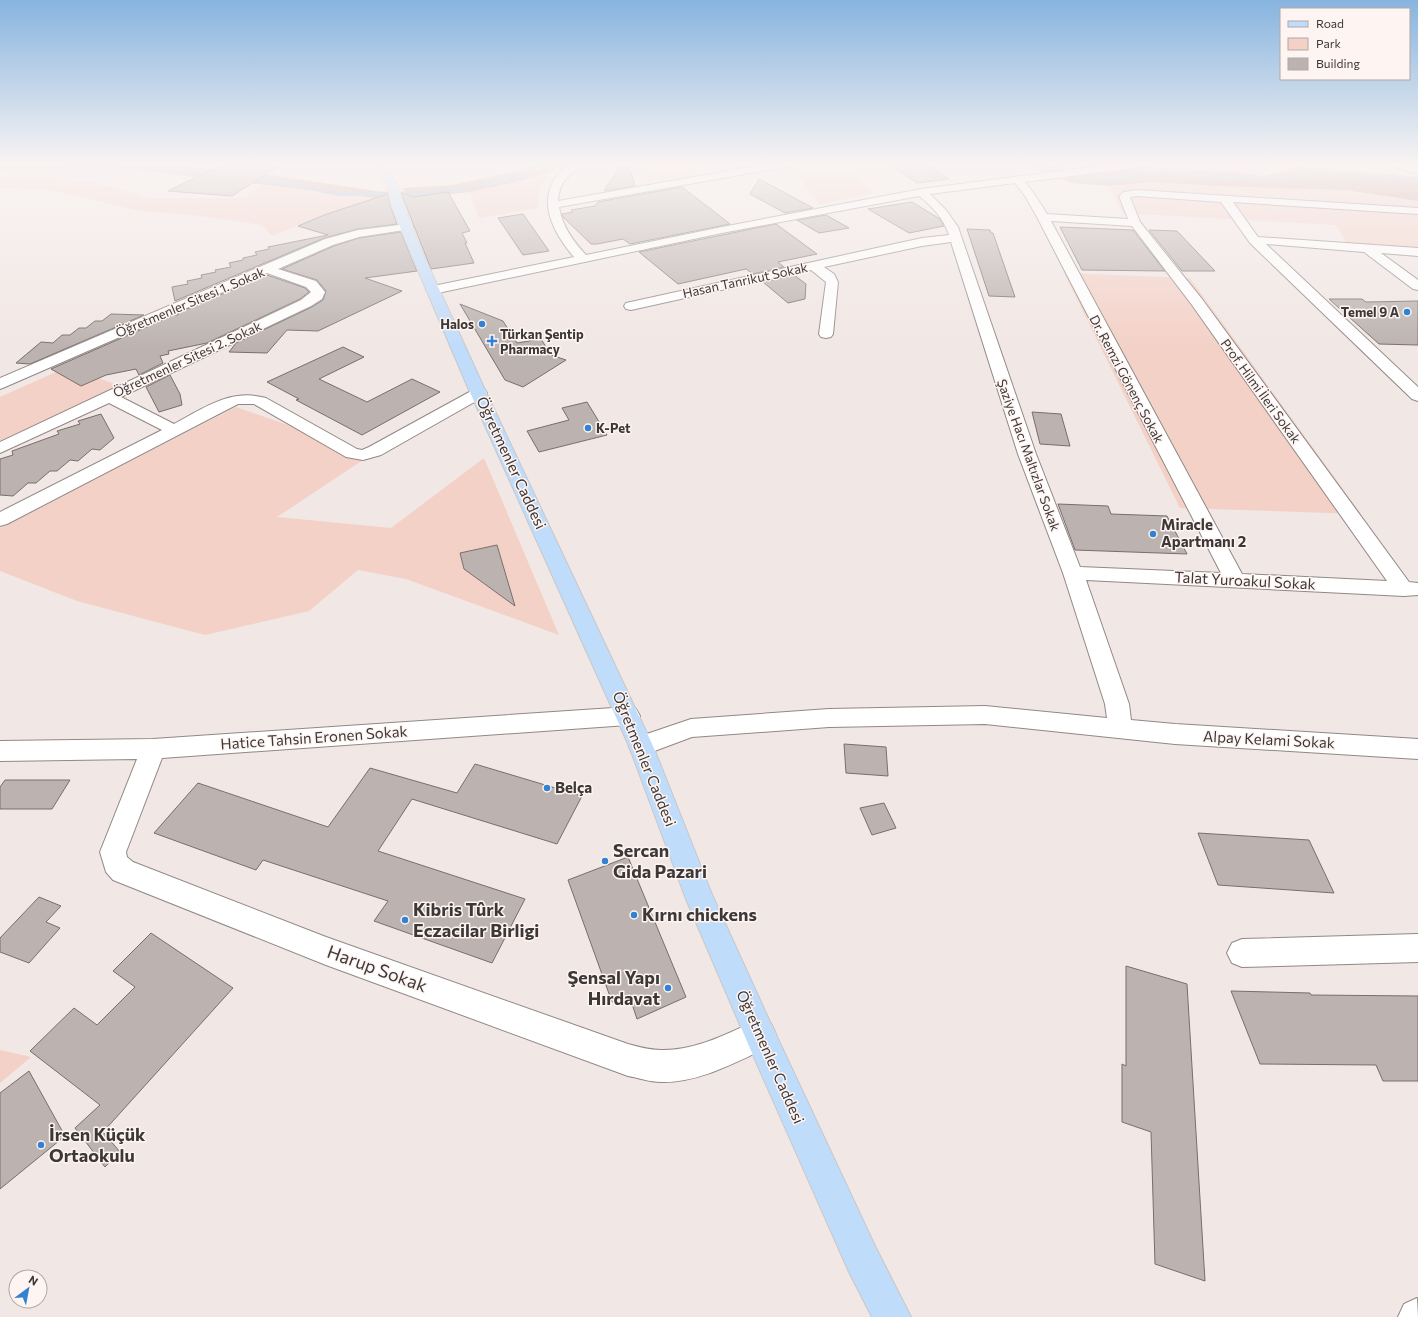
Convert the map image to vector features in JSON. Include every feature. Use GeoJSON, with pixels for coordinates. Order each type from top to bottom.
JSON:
{"type":"FeatureCollection","features":[{"type":"Feature","properties":{"kind":"main road","name":"Öğretmenler Caddesi"},"geometry":{"type":"LineString","coordinates":[[407,227],[479,394],[628,716],[700,899],[760,1034],[862,1259],[892,1317]]}},
{"type":"Feature","properties":{"kind":"street"},"geometry":{"type":"LineString","coordinates":[[558,224],[562,233],[574,250],[583,259]]}},
{"type":"Feature","properties":{"kind":"street"},"geometry":{"type":"LineString","coordinates":[[433,290],[751,224]]}},
{"type":"Feature","properties":{"kind":"street","name":"Şaziye Hacı Maltızlar Sokak"},"geometry":{"type":"LineString","coordinates":[[950,224],[1027,454],[1073,573],[1116,704],[1120,728]]}},
{"type":"Feature","properties":{"kind":"street","name":"Dr. Remzi Gönenç Sokak"},"geometry":{"type":"LineString","coordinates":[[1047,224],[1235,580]]}},
{"type":"Feature","properties":{"kind":"street","name":"Prof. Hilmi İleri Sokak"},"geometry":{"type":"LineString","coordinates":[[1136,224],[1197,302],[1411,589]]}},
{"type":"Feature","properties":{"kind":"street"},"geometry":{"type":"LineString","coordinates":[[1243,224],[1254,240],[1418,396]]}},
{"type":"Feature","properties":{"kind":"street","name":"Öğretmenler Sitesi 1. Sokak"},"geometry":{"type":"LineString","coordinates":[[0,384],[266,269],[344,237],[407,227]]}},
{"type":"Feature","properties":{"kind":"street","name":"Hasan Tanrikut Sokak"},"geometry":{"type":"LineString","coordinates":[[631,306],[922,242],[954,238]]}},
{"type":"Feature","properties":{"kind":"street"},"geometry":{"type":"LineString","coordinates":[[1254,240],[1418,252]]}},
{"type":"Feature","properties":{"kind":"street"},"geometry":{"type":"LineString","coordinates":[[1367,248],[1418,286]]}},
{"type":"Feature","properties":{"kind":"street"},"geometry":{"type":"LineString","coordinates":[[813,265],[829,277],[832,282],[826,334]]}},
{"type":"Feature","properties":{"kind":"street","name":"Öğretmenler Sitesi 2. Sokak"},"geometry":{"type":"LineString","coordinates":[[0,448],[306,303],[317,296],[318,292],[311,284],[266,269]]}},
{"type":"Feature","properties":{"kind":"street"},"geometry":{"type":"LineString","coordinates":[[0,520],[231,401],[252,399],[260,401],[352,453],[363,455],[375,451],[479,394]]}},
{"type":"Feature","properties":{"kind":"street"},"geometry":{"type":"LineString","coordinates":[[108,396],[174,430]]}},
{"type":"Feature","properties":{"kind":"street","name":"Talat Yuroakul Sokak"},"geometry":{"type":"LineString","coordinates":[[1073,573],[1411,589]]}},
{"type":"Feature","properties":{"kind":"street","name":"Alpay Kelami Sokak"},"geometry":{"type":"LineString","coordinates":[[641,746],[691,728],[829,718],[985,715],[1175,734],[1418,749]]}},
{"type":"Feature","properties":{"kind":"street","name":"Hatice Tahsin Eronen Sokak"},"geometry":{"type":"LineString","coordinates":[[0,751],[153,749],[628,716]]}},
{"type":"Feature","properties":{"kind":"street","name":"Harup Sokak"},"geometry":{"type":"LineString","coordinates":[[153,749],[113,852],[116,866],[123,871],[326,951],[628,1060],[648,1065],[667,1066],[686,1064],[708,1057],[760,1034]]}},
{"type":"Feature","properties":{"kind":"street"},"geometry":{"type":"LineString","coordinates":[[1242,953],[1418,948]]}},
{"type":"Feature","properties":{"kind":"green space"},"geometry":{"type":"Polygon","coordinates":[[[258,224],[299,224],[272,236],[262,225],[258,224]]]}},
{"type":"Feature","properties":{"kind":"green space"},"geometry":{"type":"Polygon","coordinates":[[[1326,224],[1418,224],[1418,254],[1350,249],[1336,225],[1326,224]]]}},
{"type":"Feature","properties":{"kind":"green space"},"geometry":{"type":"Polygon","coordinates":[[[1064,273],[1190,278],[1361,514],[1180,508],[1064,273]]]}},
{"type":"Feature","properties":{"kind":"green space"},"geometry":{"type":"Polygon","coordinates":[[[56,372],[96,377],[122,387],[0,447],[0,397],[56,372]]]}},
{"type":"Feature","properties":{"kind":"green space"},"geometry":{"type":"Polygon","coordinates":[[[236,407],[372,454],[277,517],[391,528],[484,458],[559,635],[406,579],[358,570],[309,611],[205,635],[77,601],[0,571],[0,528],[236,407]]]}},
{"type":"Feature","properties":{"kind":"green space"},"geometry":{"type":"Polygon","coordinates":[[[0,1050],[31,1057],[0,1083],[0,1050]]]}},
{"type":"Feature","properties":{"kind":"building"},"geometry":{"type":"Polygon","coordinates":[[[302,224],[393,224],[358,229],[324,238],[175,301],[172,287],[188,284],[187,281],[202,278],[201,275],[216,272],[215,270],[231,267],[229,263],[257,255],[255,252],[269,249],[268,247],[328,235],[298,226],[302,224]]]}},
{"type":"Feature","properties":{"kind":"building"},"geometry":{"type":"Polygon","coordinates":[[[413,224],[466,224],[470,231],[462,233],[474,263],[431,269],[413,224]]]}},
{"type":"Feature","properties":{"kind":"building"},"geometry":{"type":"Polygon","coordinates":[[[502,224],[530,224],[549,251],[523,255],[502,224]]]}},
{"type":"Feature","properties":{"kind":"building"},"geometry":{"type":"Polygon","coordinates":[[[571,224],[728,224],[630,244],[623,239],[591,244],[571,224]]]}},
{"type":"Feature","properties":{"kind":"building"},"geometry":{"type":"Polygon","coordinates":[[[777,224],[817,254],[778,262],[784,267],[753,274],[746,269],[678,284],[639,252],[777,224]]]}},
{"type":"Feature","properties":{"kind":"building"},"geometry":{"type":"Polygon","coordinates":[[[805,224],[843,224],[849,228],[819,233],[805,224]]]}},
{"type":"Feature","properties":{"kind":"building"},"geometry":{"type":"Polygon","coordinates":[[[894,224],[943,224],[944,226],[909,233],[894,224]]]}},
{"type":"Feature","properties":{"kind":"building"},"geometry":{"type":"Polygon","coordinates":[[[1060,227],[1133,230],[1165,271],[1082,270],[1060,227]]]}},
{"type":"Feature","properties":{"kind":"building"},"geometry":{"type":"Polygon","coordinates":[[[967,229],[990,230],[991,233],[993,233],[1015,297],[989,296],[967,229]]]}},
{"type":"Feature","properties":{"kind":"building"},"geometry":{"type":"Polygon","coordinates":[[[1149,230],[1177,231],[1215,271],[1182,271],[1149,230]]]}},
{"type":"Feature","properties":{"kind":"building"},"geometry":{"type":"Polygon","coordinates":[[[401,232],[417,271],[365,278],[402,291],[318,331],[287,330],[267,353],[229,352],[236,343],[312,307],[323,300],[326,291],[317,280],[282,269],[334,246],[359,238],[401,232]]]}},
{"type":"Feature","properties":{"kind":"building"},"geometry":{"type":"Polygon","coordinates":[[[267,275],[305,288],[309,292],[300,299],[207,343],[168,351],[169,354],[160,356],[163,363],[139,375],[136,369],[106,375],[81,386],[51,369],[174,315],[178,315],[178,313],[267,275]]]}},
{"type":"Feature","properties":{"kind":"building"},"geometry":{"type":"Polygon","coordinates":[[[794,275],[806,284],[805,299],[788,303],[763,282],[794,275]]]}},
{"type":"Feature","properties":{"kind":"building"},"geometry":{"type":"Polygon","coordinates":[[[1329,299],[1362,299],[1366,302],[1418,301],[1418,345],[1379,344],[1329,299]]]}},
{"type":"Feature","properties":{"kind":"building"},"geometry":{"type":"Polygon","coordinates":[[[460,304],[503,321],[517,343],[541,339],[551,355],[566,360],[523,387],[505,380],[460,304]]]}},
{"type":"Feature","properties":{"kind":"building"},"geometry":{"type":"Polygon","coordinates":[[[111,314],[144,315],[30,364],[16,363],[41,342],[53,343],[62,335],[70,335],[79,328],[86,328],[95,321],[102,321],[111,314]]]}},
{"type":"Feature","properties":{"kind":"building"},"geometry":{"type":"Polygon","coordinates":[[[343,347],[364,357],[319,379],[367,402],[412,379],[440,392],[362,435],[296,400],[299,399],[267,382],[343,347]]]}},
{"type":"Feature","properties":{"kind":"building"},"geometry":{"type":"Polygon","coordinates":[[[170,375],[180,394],[182,405],[159,412],[146,387],[170,375]]]}},
{"type":"Feature","properties":{"kind":"building"},"geometry":{"type":"Polygon","coordinates":[[[587,402],[607,435],[539,452],[527,431],[569,420],[562,408],[587,402]]]}},
{"type":"Feature","properties":{"kind":"building"},"geometry":{"type":"Polygon","coordinates":[[[1032,412],[1061,414],[1070,446],[1040,444],[1032,412]]]}},
{"type":"Feature","properties":{"kind":"building"},"geometry":{"type":"Polygon","coordinates":[[[101,414],[114,438],[100,450],[92,449],[78,461],[70,460],[57,471],[50,471],[36,483],[28,483],[13,496],[0,495],[0,459],[13,455],[12,451],[59,434],[57,431],[80,424],[78,421],[101,414]]]}},
{"type":"Feature","properties":{"kind":"building"},"geometry":{"type":"Polygon","coordinates":[[[1058,504],[1108,506],[1111,514],[1167,516],[1187,554],[1075,550],[1058,504]]]}},
{"type":"Feature","properties":{"kind":"building"},"geometry":{"type":"Polygon","coordinates":[[[497,545],[515,606],[464,569],[460,553],[497,545]]]}},
{"type":"Feature","properties":{"kind":"building"},"geometry":{"type":"Polygon","coordinates":[[[844,744],[886,747],[888,776],[846,773],[844,744]]]}},
{"type":"Feature","properties":{"kind":"building"},"geometry":{"type":"Polygon","coordinates":[[[475,764],[582,796],[557,844],[412,799],[378,851],[525,899],[492,963],[374,921],[388,901],[263,860],[256,870],[154,833],[198,783],[328,827],[370,768],[457,793],[475,764]]]}},
{"type":"Feature","properties":{"kind":"building"},"geometry":{"type":"Polygon","coordinates":[[[5,780],[70,780],[52,809],[0,809],[0,787],[5,780]]]}},
{"type":"Feature","properties":{"kind":"building"},"geometry":{"type":"Polygon","coordinates":[[[884,803],[896,828],[872,835],[860,808],[884,803]]]}},
{"type":"Feature","properties":{"kind":"building"},"geometry":{"type":"Polygon","coordinates":[[[1198,833],[1309,840],[1334,893],[1218,885],[1198,833]]]}},
{"type":"Feature","properties":{"kind":"building"},"geometry":{"type":"Polygon","coordinates":[[[628,857],[686,997],[637,1019],[629,995],[612,1002],[568,880],[628,857]]]}},
{"type":"Feature","properties":{"kind":"building"},"geometry":{"type":"Polygon","coordinates":[[[39,897],[61,906],[46,922],[60,928],[29,963],[0,952],[0,938],[39,897]]]}},
{"type":"Feature","properties":{"kind":"building"},"geometry":{"type":"Polygon","coordinates":[[[151,933],[233,988],[103,1132],[120,1152],[105,1167],[75,1128],[100,1105],[30,1051],[74,1008],[97,1025],[135,987],[113,971],[151,933]]]}},
{"type":"Feature","properties":{"kind":"building"},"geometry":{"type":"Polygon","coordinates":[[[1126,966],[1187,984],[1205,1281],[1155,1264],[1151,1132],[1122,1122],[1122,1064],[1126,1066],[1126,966]]]}},
{"type":"Feature","properties":{"kind":"building"},"geometry":{"type":"Polygon","coordinates":[[[1231,991],[1310,993],[1311,995],[1418,996],[1418,1081],[1383,1081],[1376,1065],[1260,1064],[1231,991]]]}},
{"type":"Feature","properties":{"kind":"building"},"geometry":{"type":"Polygon","coordinates":[[[29,1071],[65,1136],[0,1189],[0,1093],[29,1071]]]}},
{"type":"Feature","properties":{"kind":"place","name":"Temel 9 A"},"geometry":{"type":"Point","coordinates":[1407,312]}},
{"type":"Feature","properties":{"kind":"place","name":"Halos"},"geometry":{"type":"Point","coordinates":[482,324]}},
{"type":"Feature","properties":{"kind":"place","name":"Türkan Şentip Pharmacy"},"geometry":{"type":"Point","coordinates":[492,341]}},
{"type":"Feature","properties":{"kind":"place","name":"K-Pet"},"geometry":{"type":"Point","coordinates":[588,428]}},
{"type":"Feature","properties":{"kind":"place","name":"Miracle Apartmanı 2"},"geometry":{"type":"Point","coordinates":[1153,534]}},
{"type":"Feature","properties":{"kind":"place","name":"Belça"},"geometry":{"type":"Point","coordinates":[547,788]}},
{"type":"Feature","properties":{"kind":"place","name":"Sercan Gida Pazari"},"geometry":{"type":"Point","coordinates":[605,861]}},
{"type":"Feature","properties":{"kind":"place","name":"Kırnı chickens"},"geometry":{"type":"Point","coordinates":[634,915]}},
{"type":"Feature","properties":{"kind":"place","name":"Kibris Tûrk Eczacilar Birligi"},"geometry":{"type":"Point","coordinates":[405,920]}},
{"type":"Feature","properties":{"kind":"place","name":"Şensal Yapı Hırdavat"},"geometry":{"type":"Point","coordinates":[668,988]}},
{"type":"Feature","properties":{"kind":"place","name":"İrsen Küçük Ortaokulu"},"geometry":{"type":"Point","coordinates":[41,1145]}}]}
